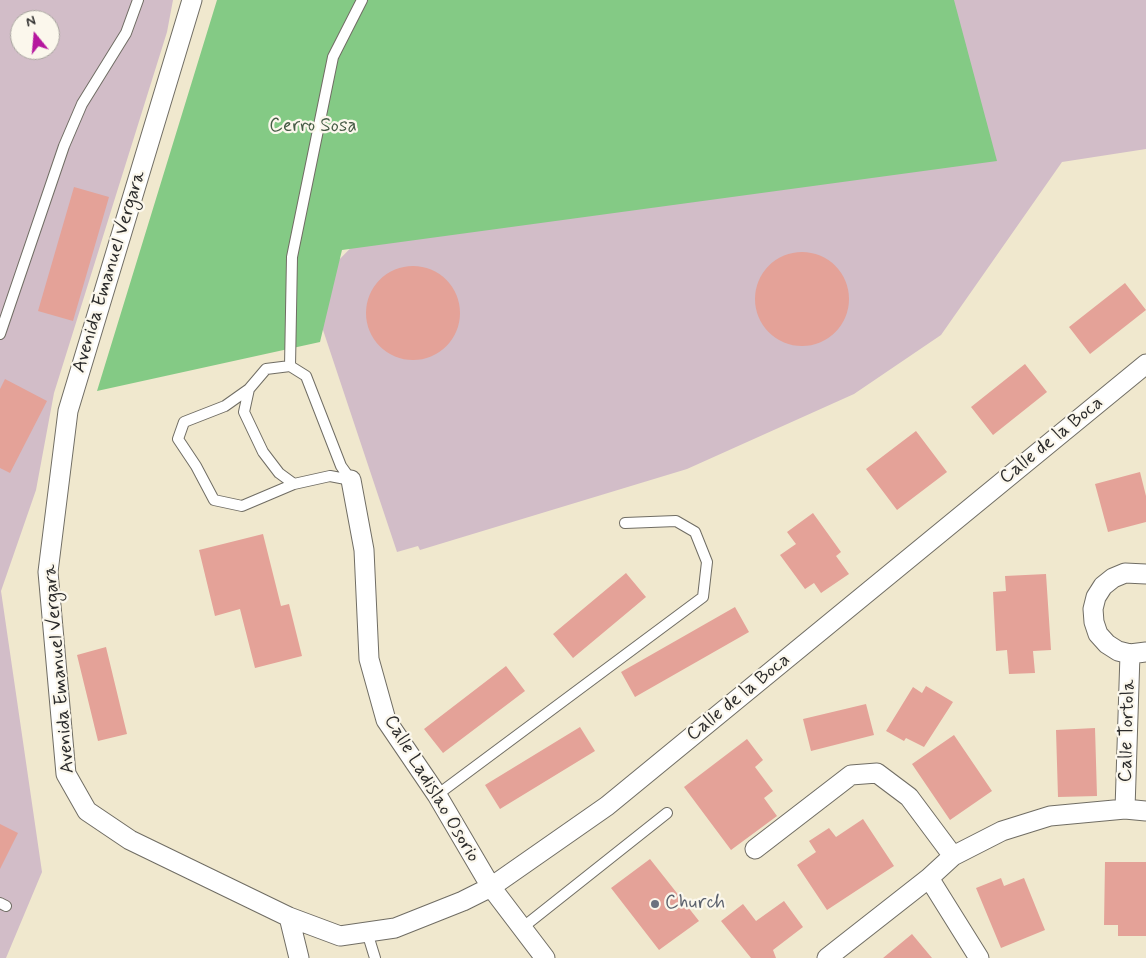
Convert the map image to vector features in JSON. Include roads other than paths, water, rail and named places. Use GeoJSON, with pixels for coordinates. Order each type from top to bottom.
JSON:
{"type":"FeatureCollection","features":[{"type":"Feature","properties":{"kind":"street","name":"Avenida Emanuel Vergara"},"geometry":{"type":"LineString","coordinates":[[192,0],[68,411],[48,572],[66,774],[87,811],[130,840],[289,917]]}},
{"type":"Feature","properties":{"kind":"street","name":"Calle de la Boca"},"geometry":{"type":"LineString","coordinates":[[289,917],[340,936],[395,928],[463,901],[491,887],[607,806],[1146,364]]}},
{"type":"Feature","properties":{"kind":"street","name":"Calle Ladislao Osorio"},"geometry":{"type":"LineString","coordinates":[[351,480],[364,550],[369,658],[386,720],[437,795],[491,887],[545,958]]}},
{"type":"Feature","properties":{"kind":"street","name":"Calle Tortola"},"geometry":{"type":"LineString","coordinates":[[1125,809],[1138,653],[1118,650],[1107,644],[1098,634],[1094,622],[1093,609],[1100,591],[1113,578],[1125,573],[1146,574]]}},
{"type":"Feature","properties":{"kind":"street"},"geometry":{"type":"LineString","coordinates":[[755,849],[851,775],[877,773],[909,796],[953,856]]}},
{"type":"Feature","properties":{"kind":"street"},"geometry":{"type":"LineString","coordinates":[[827,958],[929,878],[953,856],[1002,831],[1050,816],[1125,809],[1146,811]]}},
{"type":"Feature","properties":{"kind":"street"},"geometry":{"type":"LineString","coordinates":[[929,878],[979,958]]}},
{"type":"Feature","properties":{"kind":"street"},"geometry":{"type":"LineString","coordinates":[[289,917],[299,958]]}},
{"type":"Feature","properties":{"kind":"lane"},"geometry":{"type":"LineString","coordinates":[[0,334],[64,146],[82,104],[126,33],[138,0]]}},
{"type":"Feature","properties":{"kind":"lane"},"geometry":{"type":"LineString","coordinates":[[351,480],[330,476],[294,484],[242,506],[214,500],[196,466],[178,439],[184,422],[225,406],[250,389],[266,369],[290,366],[292,257],[333,58],[362,0]]}},
{"type":"Feature","properties":{"kind":"lane","name":"Calle Ladislao Osorio"},"geometry":{"type":"LineString","coordinates":[[290,366],[306,376],[341,466],[351,480]]}},
{"type":"Feature","properties":{"kind":"lane"},"geometry":{"type":"LineString","coordinates":[[250,389],[244,412],[263,452],[279,473],[294,484]]}},
{"type":"Feature","properties":{"kind":"lane"},"geometry":{"type":"LineString","coordinates":[[437,795],[703,597],[707,562],[695,532],[676,521],[625,523]]}},
{"type":"Feature","properties":{"kind":"lane"},"geometry":{"type":"LineString","coordinates":[[522,928],[667,813]]}},
{"type":"Feature","properties":{"kind":"lane"},"geometry":{"type":"LineString","coordinates":[[367,932],[375,958]]}},
{"type":"Feature","properties":{"kind":"place","name":"Church"},"geometry":{"type":"Point","coordinates":[655,904]}},
{"type":"Feature","properties":{"kind":"park label","name":"Cerro Sosa"},"geometry":{"type":"Point","coordinates":[313,127]}}]}
